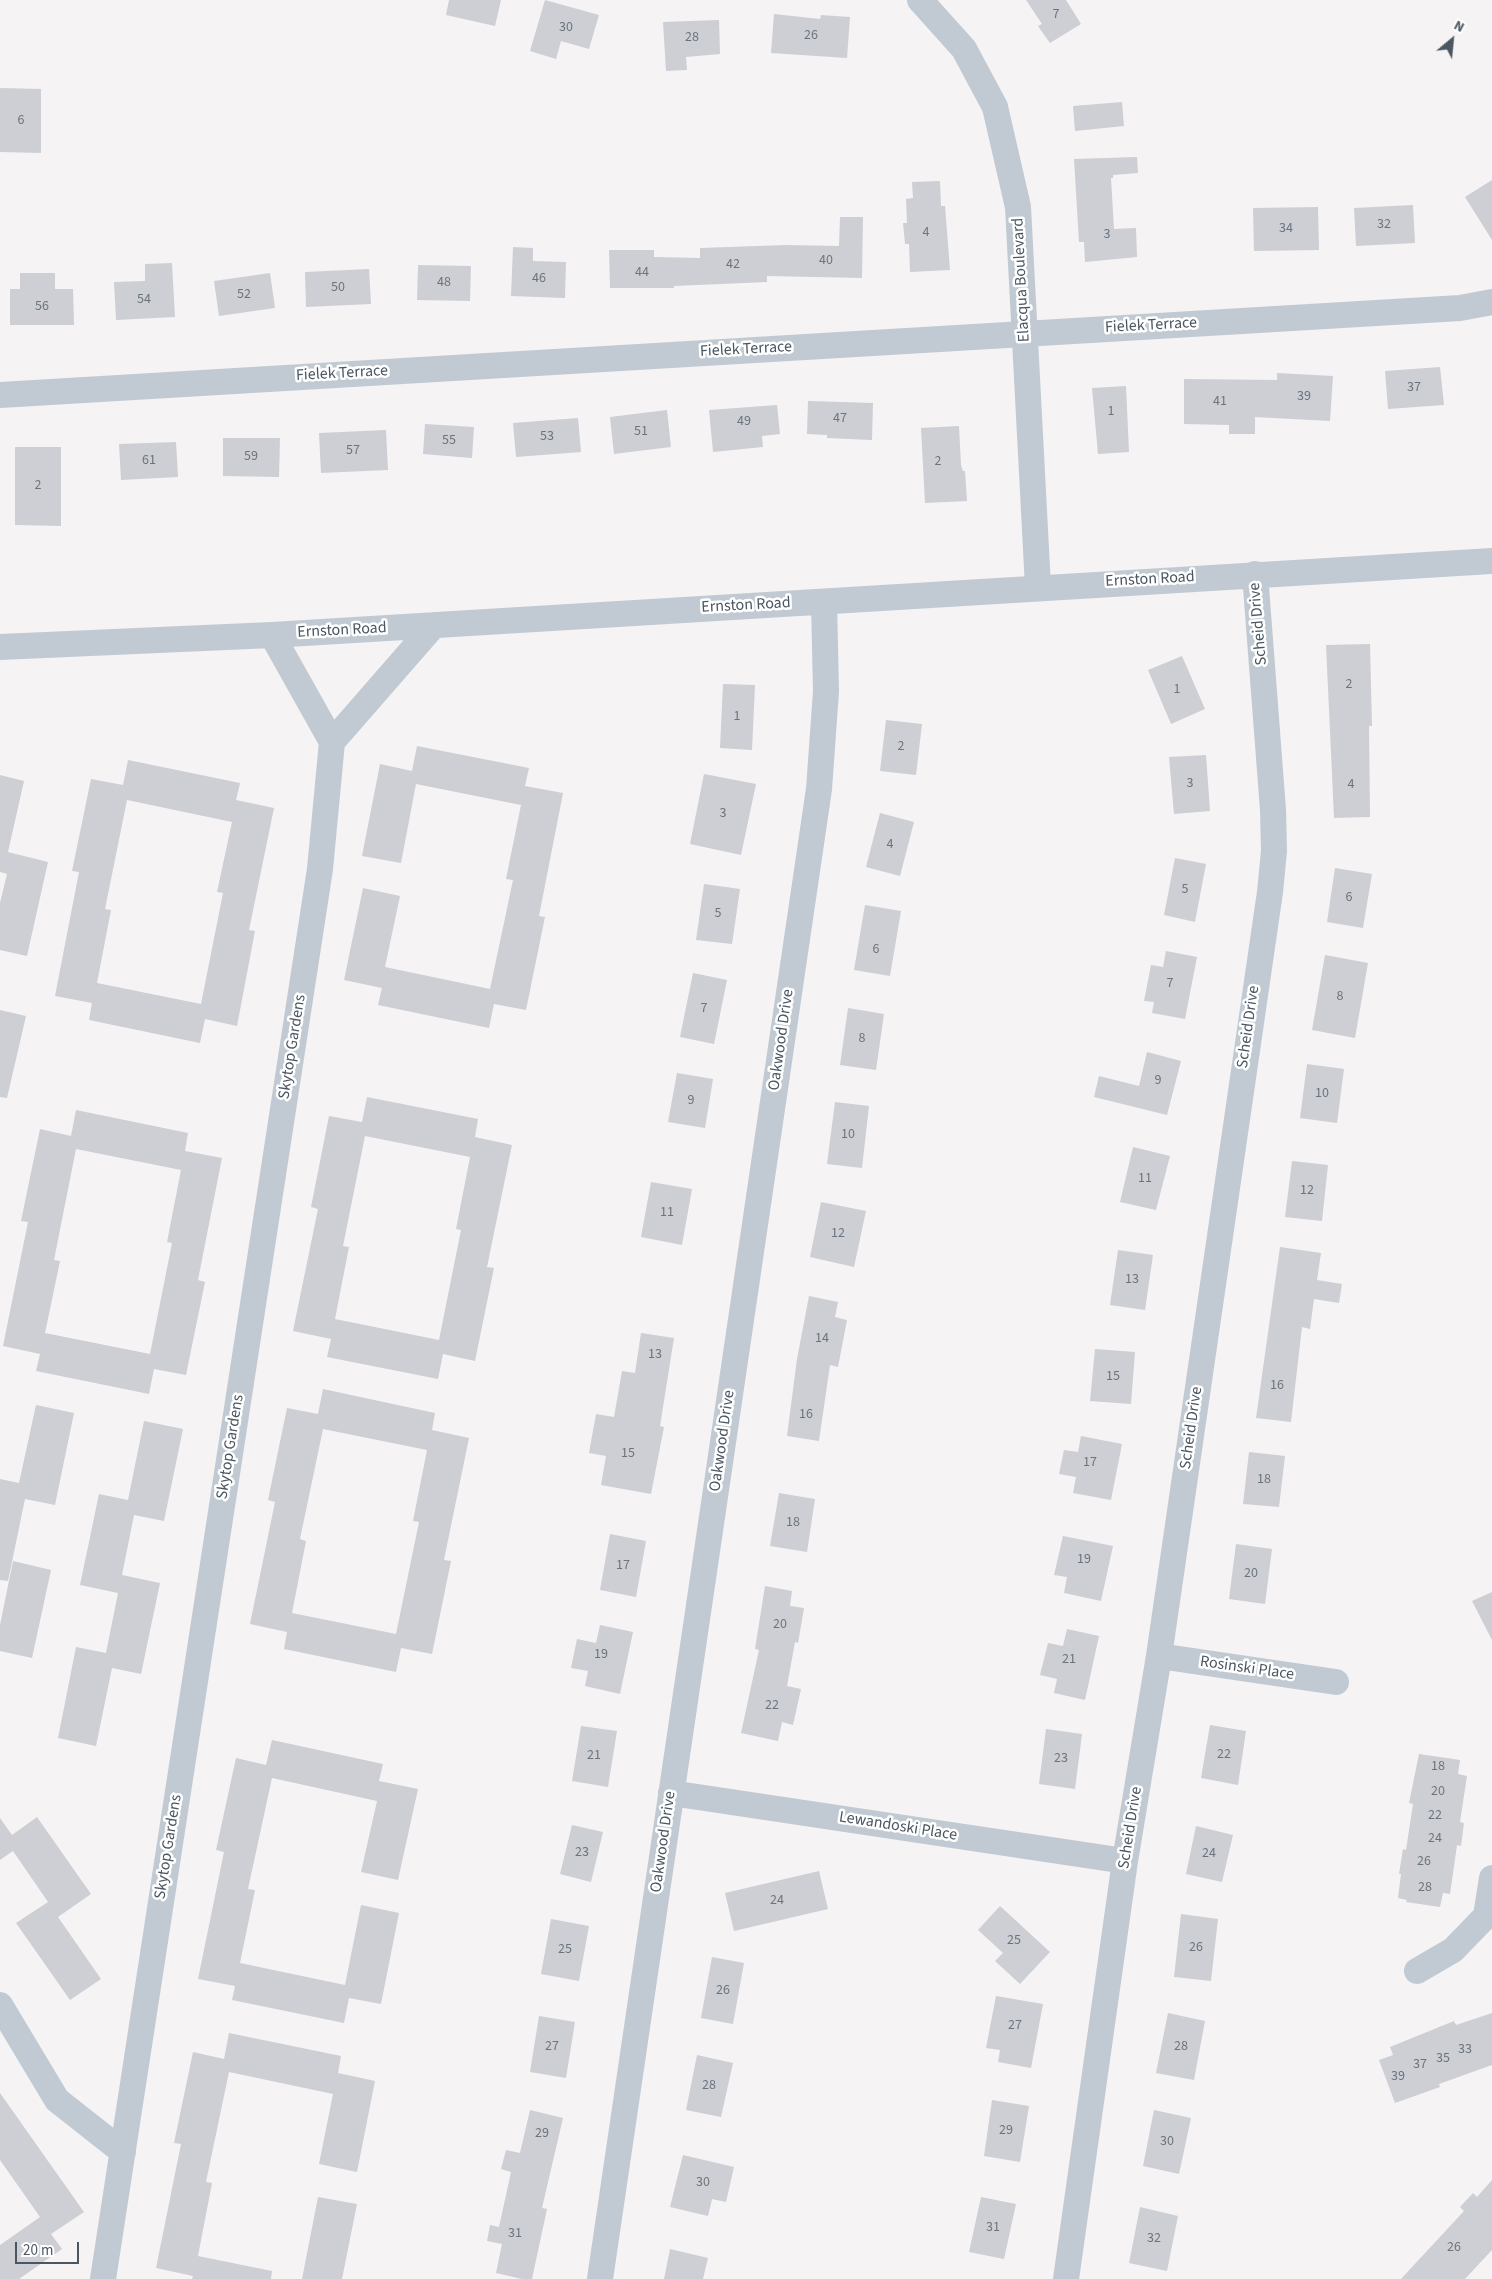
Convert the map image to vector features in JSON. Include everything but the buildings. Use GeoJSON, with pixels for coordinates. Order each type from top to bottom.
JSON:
{"type":"FeatureCollection","features":[{"type":"Feature","properties":{"kind":"street","name":"Elacqua Boulevard"},"geometry":{"type":"LineString","coordinates":[[920,0],[964,49],[995,107],[1018,207],[1038,587]]}},
{"type":"Feature","properties":{"kind":"street","name":"Fielek Terrace"},"geometry":{"type":"LineString","coordinates":[[0,395],[1460,308],[1492,302]]}},
{"type":"Feature","properties":{"kind":"street","name":"Ernston Road"},"geometry":{"type":"LineString","coordinates":[[0,647],[272,635],[824,602],[1038,587],[1492,561]]}},
{"type":"Feature","properties":{"kind":"street","name":"Scheid Drive"},"geometry":{"type":"LineString","coordinates":[[1066,2279],[1125,1861],[1159,1656],[1274,851],[1273,810],[1255,574]]}},
{"type":"Feature","properties":{"kind":"street","name":"Oakwood Drive"},"geometry":{"type":"LineString","coordinates":[[600,2279],[818,789],[826,691],[824,602]]}},
{"type":"Feature","properties":{"kind":"street"},"geometry":{"type":"LineString","coordinates":[[272,635],[332,742],[434,625]]}},
{"type":"Feature","properties":{"kind":"street","name":"Skytop Gardens"},"geometry":{"type":"LineString","coordinates":[[103,2279],[318,878],[332,742]]}},
{"type":"Feature","properties":{"kind":"street","name":"Rosinski Place"},"geometry":{"type":"LineString","coordinates":[[1159,1656],[1336,1682]]}},
{"type":"Feature","properties":{"kind":"street","name":"Lewandoski Place"},"geometry":{"type":"LineString","coordinates":[[671,1793],[1125,1861]]}},
{"type":"Feature","properties":{"kind":"street"},"geometry":{"type":"LineString","coordinates":[[1417,1972],[1453,1950],[1486,1916],[1492,1878]]}},
{"type":"Feature","properties":{"kind":"street"},"geometry":{"type":"LineString","coordinates":[[0,2005],[57,2100],[123,2152]]}}]}
